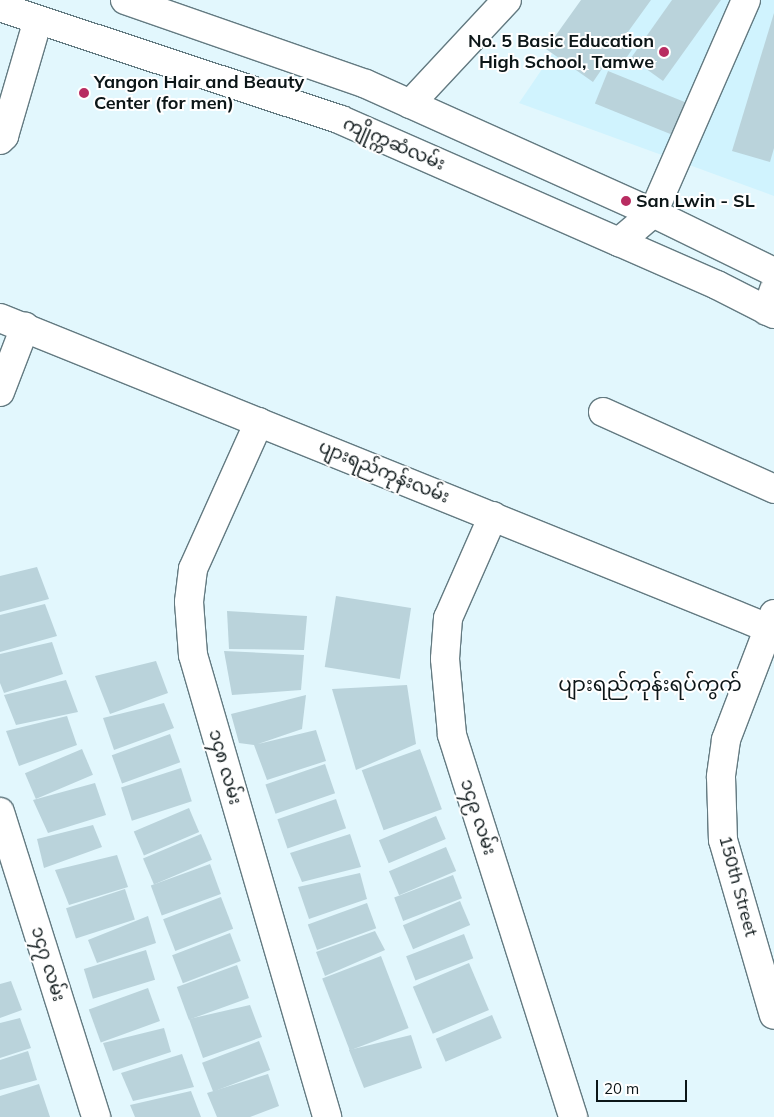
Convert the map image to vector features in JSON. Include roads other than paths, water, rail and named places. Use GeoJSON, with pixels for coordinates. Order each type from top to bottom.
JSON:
{"type":"FeatureCollection","features":[{"type":"Feature","properties":{"kind":"street"},"geometry":{"type":"LineString","coordinates":[[125,0],[159,5],[366,84],[653,214],[774,272]]}},
{"type":"Feature","properties":{"kind":"street"},"geometry":{"type":"LineString","coordinates":[[410,104],[507,0]]}},
{"type":"Feature","properties":{"kind":"street"},"geometry":{"type":"LineString","coordinates":[[619,242],[653,214],[746,0]]}},
{"type":"Feature","properties":{"kind":"street","name":"ကျိုက္ကဆံလမ်း"},"geometry":{"type":"LineString","coordinates":[[0,7],[342,120],[716,285],[772,305]]}},
{"type":"Feature","properties":{"kind":"street"},"geometry":{"type":"LineString","coordinates":[[0,140],[4,136],[38,20]]}},
{"type":"Feature","properties":{"kind":"street","name":"ပျားရည်ကုန်းလမ်း"},"geometry":{"type":"LineString","coordinates":[[0,318],[493,516],[771,621]]}},
{"type":"Feature","properties":{"kind":"street"},"geometry":{"type":"LineString","coordinates":[[0,392],[26,327]]}},
{"type":"Feature","properties":{"kind":"street"},"geometry":{"type":"LineString","coordinates":[[603,412],[774,489]]}},
{"type":"Feature","properties":{"kind":"street","name":"၁၄၈ လမ်း"},"geometry":{"type":"LineString","coordinates":[[259,422],[193,569],[190,602],[193,655],[326,1117]]}},
{"type":"Feature","properties":{"kind":"street","name":"၁၄၉ လမ်း"},"geometry":{"type":"LineString","coordinates":[[493,516],[448,618],[445,659],[452,735],[573,1117]]}},
{"type":"Feature","properties":{"kind":"street","name":"150th Street"},"geometry":{"type":"LineString","coordinates":[[771,621],[726,740],[721,777],[723,840],[774,1015]]}},
{"type":"Feature","properties":{"kind":"street","name":"၁၄၇ လမ်း"},"geometry":{"type":"LineString","coordinates":[[0,812],[96,1117]]}},
{"type":"Feature","properties":{"kind":"place","name":"No. 5 Basic Education High School, Tamwe"},"geometry":{"type":"Point","coordinates":[664,52]}},
{"type":"Feature","properties":{"kind":"place","name":"Yangon Hair and Beauty Center (for men)"},"geometry":{"type":"Point","coordinates":[84,93]}},
{"type":"Feature","properties":{"kind":"place","name":"San Lwin - SL"},"geometry":{"type":"Point","coordinates":[626,201]}},
{"type":"Feature","properties":{"kind":"district","name":"ပျားရည်ကုန်းရပ်ကွက်"},"geometry":{"type":"Point","coordinates":[650,683]}}]}
